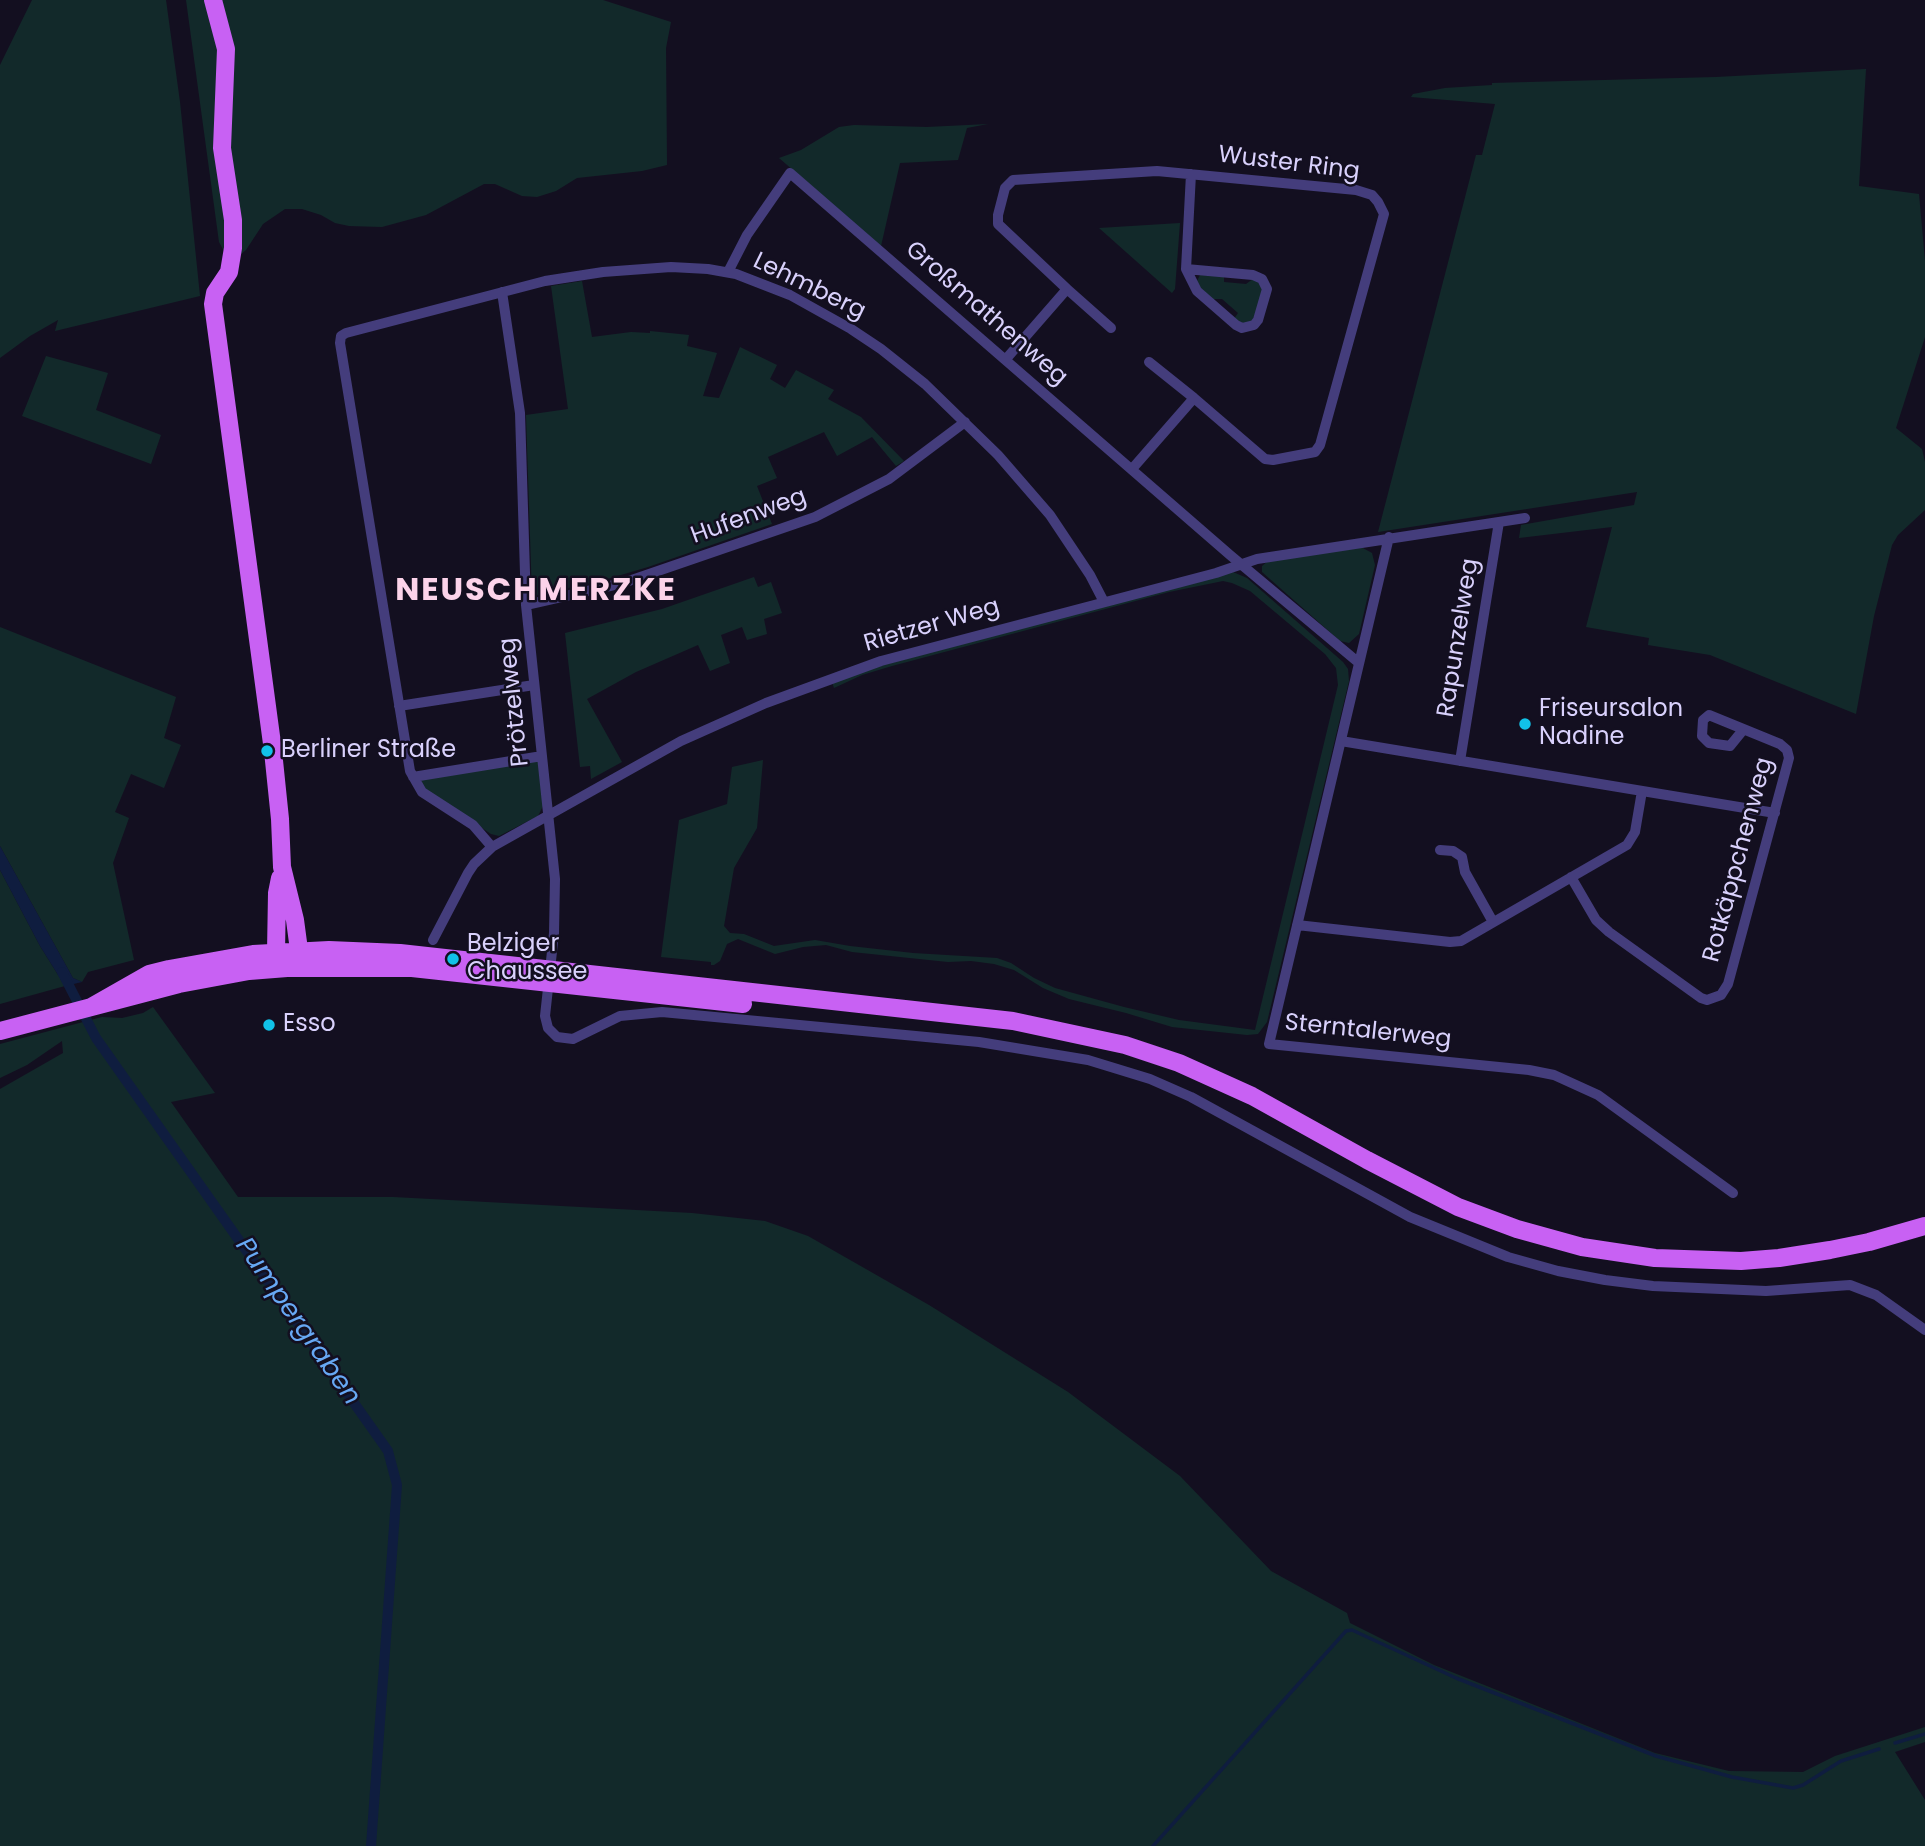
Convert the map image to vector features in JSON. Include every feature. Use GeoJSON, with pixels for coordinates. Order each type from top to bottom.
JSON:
{"type":"FeatureCollection","features":[{"type":"Feature","properties":{"kind":"main road"},"geometry":{"type":"LineString","coordinates":[[213,0],[226,48],[222,148],[233,220],[233,248],[229,272],[215,293],[213,304],[274,751],[282,867],[295,920],[295,962]]}},
{"type":"Feature","properties":{"kind":"main road"},"geometry":{"type":"LineString","coordinates":[[276,952],[277,892],[282,867]]}},
{"type":"Feature","properties":{"kind":"main road"},"geometry":{"type":"LineString","coordinates":[[91,1007],[149,974],[211,961],[276,952],[295,962]]}},
{"type":"Feature","properties":{"kind":"main road"},"geometry":{"type":"LineString","coordinates":[[0,1031],[162,988],[295,962],[549,977],[831,1002],[1013,1021],[1125,1045],[1203,1073],[1271,1106],[1458,1207],[1517,1230],[1573,1245],[1655,1258],[1741,1261],[1830,1250],[1925,1226]]}},
{"type":"Feature","properties":{"kind":"street","name":"Wuster Ring"},"geometry":{"type":"LineString","coordinates":[[1111,328],[998,224],[1005,188],[1010,181],[1142,171],[1356,190],[1372,195],[1378,202],[1384,214],[1320,445],[1315,452],[1265,459],[1149,362]]}},
{"type":"Feature","properties":{"kind":"street","name":"Großmathenweg"},"geometry":{"type":"LineString","coordinates":[[728,272],[747,234],[790,173],[1243,564]]}},
{"type":"Feature","properties":{"kind":"street"},"geometry":{"type":"LineString","coordinates":[[1186,269],[1253,275],[1262,279],[1267,289],[1258,320],[1254,325],[1242,328],[1236,325],[1197,291],[1186,269],[1191,174]]}},
{"type":"Feature","properties":{"kind":"street","name":"Lehmberg"},"geometry":{"type":"LineString","coordinates":[[399,706],[341,336],[346,332],[563,278],[627,269],[690,268],[728,272],[790,295],[851,329],[904,366],[1008,465],[1050,514],[1090,575],[1104,602]]}},
{"type":"Feature","properties":{"kind":"street"},"geometry":{"type":"LineString","coordinates":[[1006,359],[1067,289]]}},
{"type":"Feature","properties":{"kind":"street","name":"Prötzelweg"},"geometry":{"type":"LineString","coordinates":[[502,292],[521,425],[526,605],[554,858],[555,906],[545,1002],[547,1024],[552,1033],[561,1039],[573,1039],[620,1016],[662,1012],[979,1042],[1064,1055],[1117,1068],[1181,1092],[1410,1217],[1471,1243],[1532,1264],[1605,1280],[1653,1286],[1766,1291],[1842,1285],[1859,1287],[1876,1295],[1925,1330]]}},
{"type":"Feature","properties":{"kind":"street"},"geometry":{"type":"LineString","coordinates":[[1132,469],[1194,398]]}},
{"type":"Feature","properties":{"kind":"street","name":"Hufenweg"},"geometry":{"type":"LineString","coordinates":[[526,605],[623,583],[815,517],[889,479],[965,422]]}},
{"type":"Feature","properties":{"kind":"street","name":"Rietzer Weg"},"geometry":{"type":"LineString","coordinates":[[433,940],[474,863],[492,848],[681,741],[766,703],[881,661],[1273,556],[1525,518]]}},
{"type":"Feature","properties":{"kind":"street","name":"Rapunzelweg"},"geometry":{"type":"LineString","coordinates":[[1460,761],[1499,522]]}},
{"type":"Feature","properties":{"kind":"street","name":"Sterntalerweg"},"geometry":{"type":"LineString","coordinates":[[1389,537],[1269,1044],[1529,1070],[1554,1075],[1598,1096],[1733,1193]]}},
{"type":"Feature","properties":{"kind":"street"},"geometry":{"type":"LineString","coordinates":[[1243,564],[1359,663]]}},
{"type":"Feature","properties":{"kind":"street"},"geometry":{"type":"LineString","coordinates":[[492,848],[472,825],[428,797],[413,777],[408,765],[399,706],[534,685]]}},
{"type":"Feature","properties":{"kind":"street","name":"Rotkäppchenweg"},"geometry":{"type":"LineString","coordinates":[[1571,877],[1600,925],[1698,996],[1707,1000],[1721,995],[1728,984],[1789,754],[1780,744],[1743,730]]}},
{"type":"Feature","properties":{"kind":"street"},"geometry":{"type":"LineString","coordinates":[[1340,741],[1774,813]]}},
{"type":"Feature","properties":{"kind":"street"},"geometry":{"type":"LineString","coordinates":[[413,777],[542,756]]}},
{"type":"Feature","properties":{"kind":"street"},"geometry":{"type":"LineString","coordinates":[[1297,925],[1461,941],[1630,842],[1635,832],[1642,791]]}},
{"type":"Feature","properties":{"kind":"street"},"geometry":{"type":"LineString","coordinates":[[1440,850],[1453,851],[1462,857],[1465,872],[1493,922]]}},
{"type":"Feature","properties":{"kind":"green space"},"geometry":{"type":"Polygon","coordinates":[[[32,0],[166,0],[180,102],[200,296],[55,331],[58,320],[0,358],[0,65],[32,0]]]}},
{"type":"Feature","properties":{"kind":"green space"},"geometry":{"type":"Polygon","coordinates":[[[186,0],[603,0],[671,22],[666,48],[667,165],[642,171],[577,178],[556,191],[537,197],[522,196],[495,184],[484,184],[426,215],[382,227],[349,226],[302,209],[285,209],[263,224],[240,255],[225,253],[219,242],[186,0]]]}},
{"type":"Feature","properties":{"kind":"green space"},"geometry":{"type":"Polygon","coordinates":[[[1866,69],[1859,186],[1919,194],[1925,261],[1925,337],[1896,428],[1922,449],[1925,462],[1925,510],[1898,535],[1892,545],[1874,616],[1856,714],[1710,655],[1648,645],[1649,638],[1586,627],[1612,527],[1519,538],[1521,525],[1634,505],[1637,492],[1378,532],[1476,155],[1482,155],[1495,104],[1411,97],[1413,94],[1492,83],[1716,77],[1866,69]]]}},
{"type":"Feature","properties":{"kind":"green space"},"geometry":{"type":"Polygon","coordinates":[[[988,124],[967,128],[958,160],[900,163],[881,246],[779,158],[801,150],[839,127],[988,124]]]}},
{"type":"Feature","properties":{"kind":"green space"},"geometry":{"type":"Polygon","coordinates":[[[1180,223],[1175,289],[1172,293],[1099,228],[1180,223]]]}},
{"type":"Feature","properties":{"kind":"green space"},"geometry":{"type":"Polygon","coordinates":[[[1200,275],[1224,276],[1224,282],[1246,284],[1256,279],[1263,290],[1253,320],[1245,324],[1234,319],[1238,313],[1222,299],[1213,299],[1198,286],[1200,275]]]}},
{"type":"Feature","properties":{"kind":"green space"},"geometry":{"type":"Polygon","coordinates":[[[582,281],[592,337],[650,331],[689,335],[687,346],[717,353],[703,396],[719,398],[740,347],[777,365],[770,379],[785,388],[796,370],[834,390],[828,399],[861,417],[904,461],[896,466],[872,437],[837,456],[824,432],[768,457],[777,478],[757,486],[772,524],[648,567],[532,596],[526,415],[568,409],[551,286],[582,281]]]}},
{"type":"Feature","properties":{"kind":"green space"},"geometry":{"type":"Polygon","coordinates":[[[46,356],[108,373],[96,410],[161,435],[151,464],[22,416],[46,356]]]}},
{"type":"Feature","properties":{"kind":"green space"},"geometry":{"type":"Polygon","coordinates":[[[1361,547],[1372,553],[1375,565],[1359,634],[1349,643],[1340,641],[1262,572],[1262,566],[1268,561],[1361,547]]]}},
{"type":"Feature","properties":{"kind":"green space"},"geometry":{"type":"Polygon","coordinates":[[[1233,572],[1247,578],[1343,662],[1348,669],[1349,681],[1267,1022],[1258,1034],[1172,1027],[1069,999],[1043,988],[1014,970],[971,961],[948,962],[852,952],[826,945],[775,954],[738,939],[727,944],[720,961],[714,965],[711,965],[711,962],[661,957],[679,820],[727,804],[732,767],[763,760],[757,828],[734,868],[724,926],[730,933],[744,934],[774,946],[815,940],[913,953],[997,958],[1055,988],[1179,1020],[1255,1030],[1338,685],[1336,668],[1325,654],[1250,591],[1223,581],[1169,592],[892,666],[862,675],[834,688],[832,682],[868,669],[1233,572]]]}},
{"type":"Feature","properties":{"kind":"green space"},"geometry":{"type":"Polygon","coordinates":[[[754,577],[758,587],[771,582],[782,613],[764,619],[767,634],[747,640],[742,627],[721,635],[730,663],[710,671],[698,645],[636,672],[587,699],[622,762],[591,779],[590,766],[580,767],[565,633],[662,609],[754,577]]]}},
{"type":"Feature","properties":{"kind":"green space"},"geometry":{"type":"Polygon","coordinates":[[[0,627],[176,697],[164,738],[181,745],[164,788],[131,774],[115,812],[129,818],[113,863],[134,960],[88,972],[82,982],[73,978],[0,846],[0,627]]]}},
{"type":"Feature","properties":{"kind":"green space"},"geometry":{"type":"Polygon","coordinates":[[[539,760],[544,804],[538,816],[499,836],[491,834],[425,790],[421,780],[539,760]]]}},
{"type":"Feature","properties":{"kind":"green space"},"geometry":{"type":"Polygon","coordinates":[[[0,870],[40,946],[65,986],[0,1004],[0,870]]]}},
{"type":"Feature","properties":{"kind":"green space"},"geometry":{"type":"Polygon","coordinates":[[[153,1007],[215,1093],[171,1102],[238,1197],[393,1197],[692,1213],[765,1221],[808,1236],[929,1305],[1068,1392],[1180,1476],[1271,1571],[1347,1613],[1350,1623],[1434,1665],[1655,1753],[1729,1771],[1803,1772],[1835,1756],[1925,1727],[1925,1742],[1895,1752],[1925,1800],[1925,1846],[0,1846],[0,1089],[63,1053],[62,1041],[27,1065],[0,1078],[0,1044],[102,1017],[122,1018],[143,1013],[153,1007]]]}},
{"type":"Feature","properties":{"kind":"water"},"geometry":{"type":"Polygon","coordinates":[[[0,846],[73,978],[82,982],[65,986],[40,946],[0,870],[0,846]]]}},
{"type":"Feature","properties":{"kind":"waterway","name":"Pumpergraben"},"geometry":{"type":"LineString","coordinates":[[62,972],[96,1038],[388,1451],[397,1485],[371,1846]]}},
{"type":"Feature","properties":{"kind":"waterway"},"geometry":{"type":"LineString","coordinates":[[1153,1846],[1346,1631],[1352,1630],[1456,1678],[1656,1756],[1732,1777],[1793,1788],[1803,1785],[1841,1761],[1879,1749]]}},
{"type":"Feature","properties":{"kind":"waterway"},"geometry":{"type":"LineString","coordinates":[[1895,1743],[1925,1734]]}},
{"type":"Feature","properties":{"kind":"place","name":"Friseursalon Nadine"},"geometry":{"type":"Point","coordinates":[1525,724]}},
{"type":"Feature","properties":{"kind":"place","name":"Berliner Straße"},"geometry":{"type":"Point","coordinates":[267,751]}},
{"type":"Feature","properties":{"kind":"place","name":"Belziger Chaussee"},"geometry":{"type":"Point","coordinates":[453,959]}},
{"type":"Feature","properties":{"kind":"place","name":"Esso"},"geometry":{"type":"Point","coordinates":[269,1025]}},
{"type":"Feature","properties":{"kind":"district","name":"NEUSCHMERZKE"},"geometry":{"type":"Point","coordinates":[536,592]}}]}
